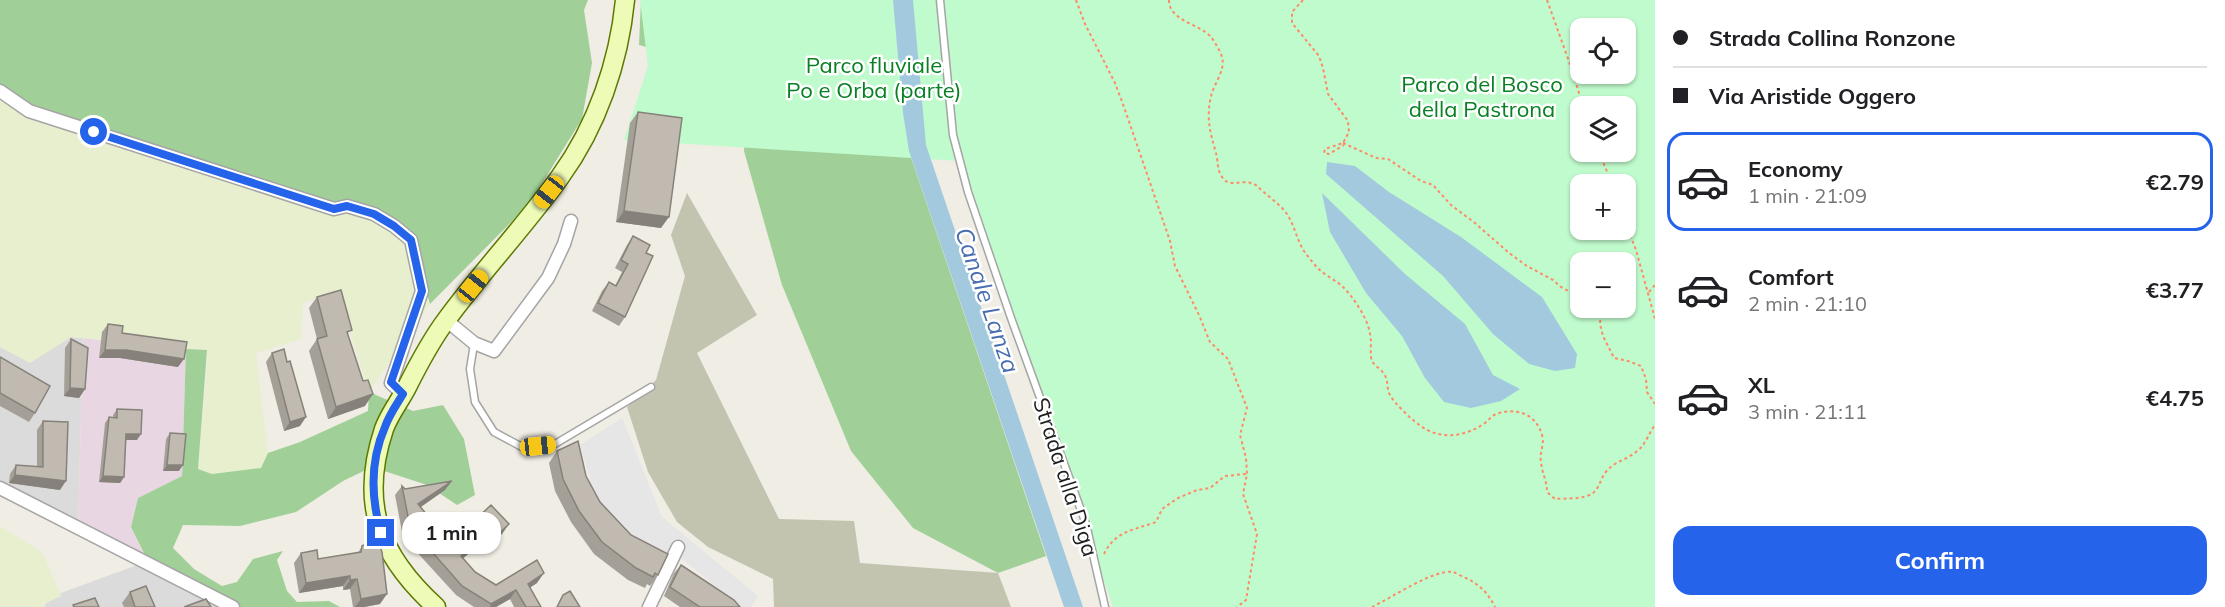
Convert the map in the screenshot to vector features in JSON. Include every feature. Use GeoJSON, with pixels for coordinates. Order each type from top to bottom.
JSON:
{"type":"FeatureCollection","features":[{"type":"Feature","properties":{"kind":"main road"},"geometry":{"type":"LineString","coordinates":[[436,607],[398,566],[381,533],[373,498],[376,459],[385,426],[446,320],[561,176],[585,136],[600,105],[619,46],[625,0]]}},
{"type":"Feature","properties":{"kind":"street"},"geometry":{"type":"LineString","coordinates":[[0,90],[29,111],[334,209],[347,206],[374,214],[394,226],[411,240],[422,291],[391,382],[403,394]]}},
{"type":"Feature","properties":{"kind":"street"},"geometry":{"type":"LineString","coordinates":[[446,320],[474,343],[494,351],[548,278],[564,244],[571,221]]}},
{"type":"Feature","properties":{"kind":"street"},"geometry":{"type":"LineString","coordinates":[[0,488],[232,607]]}},
{"type":"Feature","properties":{"kind":"street"},"geometry":{"type":"LineString","coordinates":[[649,607],[678,547]]}},
{"type":"Feature","properties":{"kind":"lane","name":"Strada alla Diga"},"geometry":{"type":"LineString","coordinates":[[940,0],[952,126],[968,192],[1086,524],[1105,607]]}},
{"type":"Feature","properties":{"kind":"lane"},"geometry":{"type":"LineString","coordinates":[[474,343],[470,369],[475,402],[494,432],[522,447],[555,444],[651,387]]}},
{"type":"Feature","properties":{"kind":"path"},"geometry":{"type":"LineString","coordinates":[[1076,0],[1084,24],[1115,83],[1124,107],[1170,241],[1175,266],[1199,315],[1209,342],[1228,359],[1247,408],[1240,435],[1246,458],[1247,474],[1243,494],[1257,534],[1246,600],[1237,607]]}},
{"type":"Feature","properties":{"kind":"path"},"geometry":{"type":"LineString","coordinates":[[1169,0],[1168,4],[1179,18],[1195,25],[1210,36],[1223,58],[1221,72],[1212,94],[1208,121],[1211,143],[1216,153],[1220,175],[1231,184],[1253,183],[1288,215],[1304,252],[1321,271],[1343,287],[1365,319],[1370,332],[1373,364],[1382,370],[1388,379],[1390,396],[1419,424],[1442,435],[1461,435],[1485,423],[1493,415],[1509,412],[1529,414],[1538,423],[1543,437],[1541,462],[1547,481],[1547,492],[1555,499],[1585,497],[1593,493],[1611,467],[1644,445],[1654,427]]}},
{"type":"Feature","properties":{"kind":"path"},"geometry":{"type":"LineString","coordinates":[[1303,0],[1292,12],[1292,23],[1318,56],[1328,94],[1348,121],[1349,132],[1344,144],[1329,154],[1324,153],[1325,148],[1344,144],[1376,158],[1388,159],[1401,166],[1421,181],[1433,185],[1451,205],[1509,253],[1570,292]]}},
{"type":"Feature","properties":{"kind":"path"},"geometry":{"type":"LineString","coordinates":[[1546,0],[1580,96]]}},
{"type":"Feature","properties":{"kind":"path"},"geometry":{"type":"LineString","coordinates":[[1632,240],[1655,319]]}},
{"type":"Feature","properties":{"kind":"path"},"geometry":{"type":"LineString","coordinates":[[1649,292],[1655,285]]}},
{"type":"Feature","properties":{"kind":"path"},"geometry":{"type":"LineString","coordinates":[[1600,318],[1603,336],[1614,357],[1641,366],[1646,379],[1647,392],[1655,404]]}},
{"type":"Feature","properties":{"kind":"path"},"geometry":{"type":"LineString","coordinates":[[1097,570],[1109,545],[1119,535],[1156,522],[1162,509],[1197,490],[1210,488],[1225,476],[1247,474]]}},
{"type":"Feature","properties":{"kind":"path"},"geometry":{"type":"LineString","coordinates":[[1372,607],[1424,578],[1453,572],[1488,593],[1495,607]]}},
{"type":"Feature","properties":{"kind":"shaded area"},"geometry":{"type":"Polygon","coordinates":[[[0,88],[408,231],[430,304],[369,392],[337,291],[303,303],[301,339],[256,353],[268,453],[261,468],[212,474],[198,469],[208,351],[71,337],[30,363],[0,347],[0,88]]]}},
{"type":"Feature","properties":{"kind":"shaded area"},"geometry":{"type":"Polygon","coordinates":[[[687,193],[757,315],[697,353],[779,519],[854,521],[860,563],[998,573],[1011,607],[774,607],[773,579],[708,547],[677,522],[648,472],[627,407],[656,380],[685,276],[671,235],[687,193]]]}},
{"type":"Feature","properties":{"kind":"shaded area"},"geometry":{"type":"Polygon","coordinates":[[[71,337],[83,338],[78,528],[0,489],[0,347],[30,362],[71,337]]]}},
{"type":"Feature","properties":{"kind":"shaded area"},"geometry":{"type":"Polygon","coordinates":[[[83,338],[186,349],[182,476],[138,498],[131,527],[148,561],[78,528],[83,338]]]}},
{"type":"Feature","properties":{"kind":"shaded area"},"geometry":{"type":"Polygon","coordinates":[[[622,418],[662,517],[758,596],[751,607],[741,607],[675,553],[667,564],[630,541],[606,513],[593,490],[580,445],[622,418]]]}},
{"type":"Feature","properties":{"kind":"shaded area"},"geometry":{"type":"Polygon","coordinates":[[[0,526],[43,553],[61,596],[44,604],[43,607],[0,607],[0,526]]]}},
{"type":"Feature","properties":{"kind":"shaded area"},"geometry":{"type":"Polygon","coordinates":[[[148,561],[234,607],[44,607],[50,597],[148,561]]]}},
{"type":"Feature","properties":{"kind":"green space"},"geometry":{"type":"Polygon","coordinates":[[[0,0],[588,0],[584,10],[592,63],[582,119],[529,204],[430,304],[408,231],[28,111],[0,88],[0,0]]]}},
{"type":"Feature","properties":{"kind":"green space"},"geometry":{"type":"Polygon","coordinates":[[[640,0],[1655,0],[1655,607],[1113,607],[960,161],[624,140],[648,66],[640,0]]]}},
{"type":"Feature","properties":{"kind":"green space"},"geometry":{"type":"Polygon","coordinates":[[[641,0],[897,116],[1046,556],[998,573],[913,528],[851,451],[782,285],[744,151],[748,74],[639,45],[641,0]]]}},
{"type":"Feature","properties":{"kind":"green space"},"geometry":{"type":"Polygon","coordinates":[[[186,349],[207,350],[198,469],[212,474],[261,468],[268,453],[300,442],[368,411],[369,392],[413,411],[443,405],[464,439],[475,495],[457,505],[427,485],[372,467],[343,481],[296,512],[240,526],[183,525],[173,548],[194,569],[222,586],[237,582],[253,559],[283,551],[277,560],[287,591],[297,602],[329,601],[340,607],[234,607],[148,561],[131,527],[138,498],[182,476],[186,349]]]}},
{"type":"Feature","properties":{"kind":"water"},"geometry":{"type":"Polygon","coordinates":[[[893,0],[913,0],[926,145],[1083,607],[1064,607],[909,151],[903,113],[893,0]]]}},
{"type":"Feature","properties":{"kind":"water"},"geometry":{"type":"Polygon","coordinates":[[[1327,162],[1355,166],[1389,192],[1461,237],[1542,297],[1577,354],[1575,368],[1555,371],[1529,364],[1493,334],[1443,276],[1326,174],[1327,162]]]}},
{"type":"Feature","properties":{"kind":"water"},"geometry":{"type":"Polygon","coordinates":[[[1322,193],[1405,274],[1465,324],[1493,375],[1520,389],[1501,401],[1471,408],[1444,402],[1425,378],[1402,336],[1366,293],[1330,232],[1322,193]]]}},
{"type":"Feature","properties":{"kind":"building"},"geometry":{"type":"Polygon","coordinates":[[[638,112],[682,118],[669,217],[624,211],[638,112]]]}},
{"type":"Feature","properties":{"kind":"building"},"geometry":{"type":"Polygon","coordinates":[[[633,236],[650,245],[646,253],[653,256],[625,317],[598,303],[609,282],[616,286],[628,264],[621,260],[633,236]]]}},
{"type":"Feature","properties":{"kind":"building"},"geometry":{"type":"Polygon","coordinates":[[[341,290],[352,330],[347,332],[363,381],[368,380],[373,394],[336,407],[317,339],[327,336],[317,297],[341,290]]]}},
{"type":"Feature","properties":{"kind":"building"},"geometry":{"type":"Polygon","coordinates":[[[108,324],[123,326],[122,333],[187,342],[184,359],[126,350],[105,350],[108,324]]]}},
{"type":"Feature","properties":{"kind":"building"},"geometry":{"type":"Polygon","coordinates":[[[71,339],[88,348],[85,389],[70,388],[71,339]]]}},
{"type":"Feature","properties":{"kind":"building"},"geometry":{"type":"Polygon","coordinates":[[[284,349],[287,362],[290,361],[306,417],[290,422],[272,353],[284,349]]]}},
{"type":"Feature","properties":{"kind":"building"},"geometry":{"type":"Polygon","coordinates":[[[0,357],[50,386],[35,413],[0,393],[0,357]]]}},
{"type":"Feature","properties":{"kind":"building"},"geometry":{"type":"Polygon","coordinates":[[[117,409],[142,410],[141,434],[126,434],[124,477],[103,476],[109,417],[117,418],[117,409]]]}},
{"type":"Feature","properties":{"kind":"building"},"geometry":{"type":"Polygon","coordinates":[[[43,421],[68,422],[66,481],[15,475],[16,465],[43,467],[43,421]]]}},
{"type":"Feature","properties":{"kind":"building"},"geometry":{"type":"Polygon","coordinates":[[[170,433],[186,434],[183,465],[167,465],[170,433]]]}},
{"type":"Feature","properties":{"kind":"building"},"geometry":{"type":"Polygon","coordinates":[[[578,441],[586,476],[600,502],[631,535],[668,554],[658,575],[655,573],[653,577],[636,568],[602,542],[579,511],[563,479],[557,451],[578,441]]]}},
{"type":"Feature","properties":{"kind":"building"},"geometry":{"type":"Polygon","coordinates":[[[452,481],[418,504],[447,539],[471,519],[474,521],[491,505],[509,524],[491,541],[486,535],[461,556],[475,572],[496,585],[537,560],[544,573],[528,584],[541,607],[526,607],[516,590],[491,604],[462,586],[410,527],[402,486],[405,489],[452,481]]]}},
{"type":"Feature","properties":{"kind":"building"},"geometry":{"type":"Polygon","coordinates":[[[369,542],[379,544],[382,552],[387,594],[361,599],[357,579],[350,580],[350,576],[306,583],[301,553],[317,550],[318,559],[361,552],[362,546],[369,542]]]}},
{"type":"Feature","properties":{"kind":"building"},"geometry":{"type":"Polygon","coordinates":[[[681,565],[734,600],[740,607],[700,607],[670,587],[681,565]]]}},
{"type":"Feature","properties":{"kind":"building"},"geometry":{"type":"Polygon","coordinates":[[[146,586],[155,607],[135,607],[130,592],[146,586]]]}},
{"type":"Feature","properties":{"kind":"building"},"geometry":{"type":"Polygon","coordinates":[[[570,591],[580,607],[557,607],[563,595],[570,591]]]}},
{"type":"Feature","properties":{"kind":"building"},"geometry":{"type":"Polygon","coordinates":[[[95,598],[99,607],[74,607],[73,605],[95,598]]]}},
{"type":"Feature","properties":{"kind":"building"},"geometry":{"type":"Polygon","coordinates":[[[206,599],[211,607],[184,607],[206,599]]]}},
{"type":"Feature","properties":{"kind":"route"},"geometry":{"type":"LineString","coordinates":[[94,132],[334,209],[347,206],[374,214],[411,240],[422,291],[391,382],[403,394],[385,426],[376,459],[373,498],[381,533]]}},
{"type":"Feature","properties":{"kind":"park label","name":"Parco fluviale Po e Orba (parte)"},"geometry":{"type":"Point","coordinates":[874,78]}},
{"type":"Feature","properties":{"kind":"park label","name":"Parco del Bosco della Pastrona"},"geometry":{"type":"Point","coordinates":[1482,96]}},
{"type":"Feature","properties":{"kind":"water label","name":"Canale Lanza"},"geometry":{"type":"Point","coordinates":[988,300]}}]}
